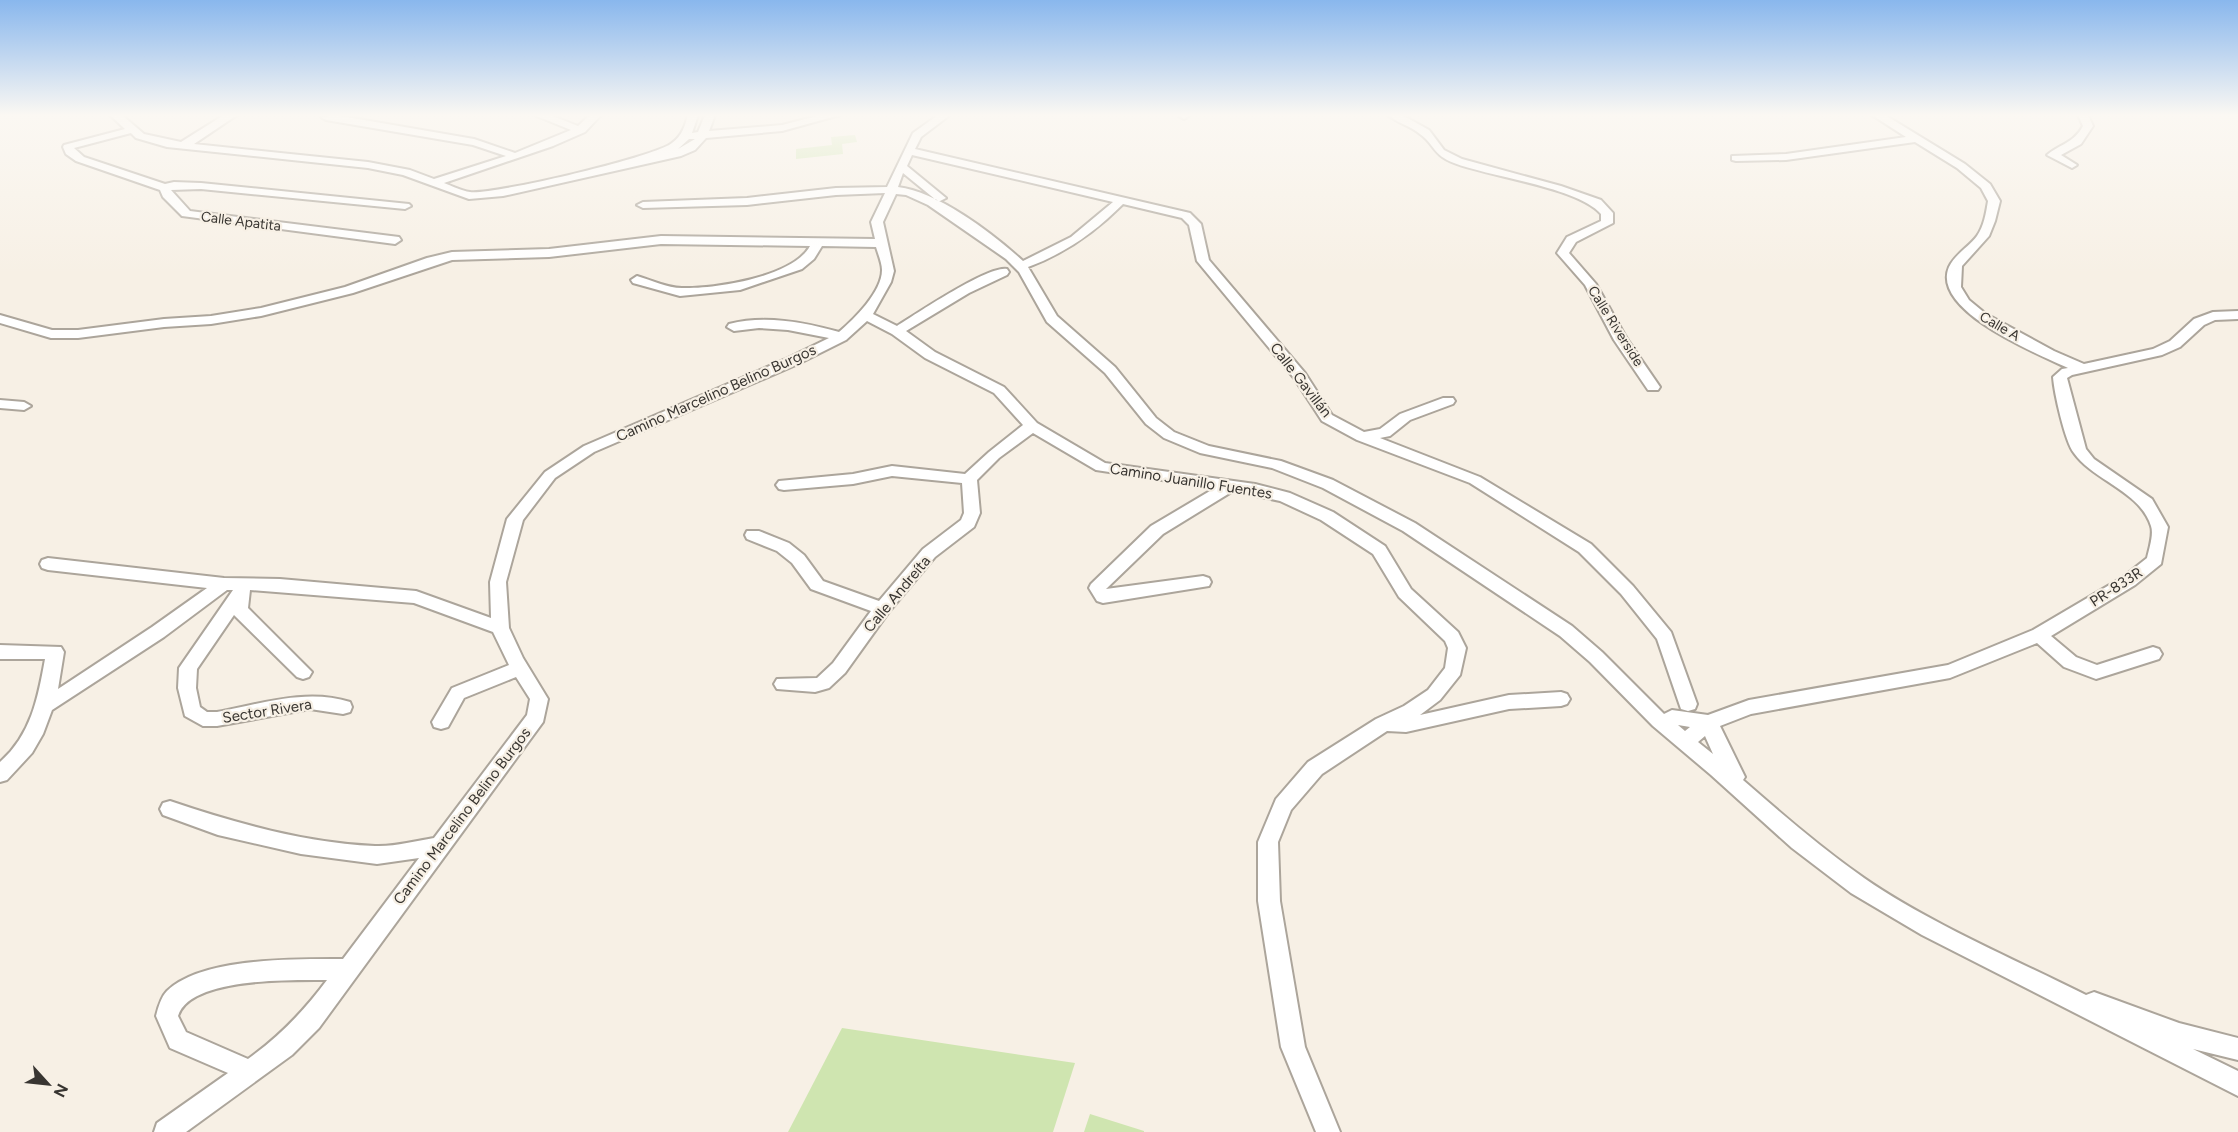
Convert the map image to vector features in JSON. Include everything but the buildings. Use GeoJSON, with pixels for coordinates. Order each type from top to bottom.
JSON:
{"type":"FeatureCollection","features":[{"type":"Feature","properties":{"kind":"street"},"geometry":{"type":"LineString","coordinates":[[106,168],[165,188],[174,185],[201,186],[405,206]]}},
{"type":"Feature","properties":{"kind":"street"},"geometry":{"type":"LineString","coordinates":[[383,168],[406,172],[435,182],[459,194],[481,196],[605,168]]}},
{"type":"Feature","properties":{"kind":"street"},"geometry":{"type":"LineString","coordinates":[[435,182],[480,168]]}},
{"type":"Feature","properties":{"kind":"street","name":"Camino Marcelino Belino Burgos"},"geometry":{"type":"LineString","coordinates":[[166,1132],[284,1047],[311,1020],[536,717],[539,699],[500,628],[498,582],[515,519],[550,475],[589,448],[793,361],[841,337],[867,315],[885,282],[888,271],[877,222],[889,200],[900,168]]}},
{"type":"Feature","properties":{"kind":"street","name":"Calle Gavillán"},"geometry":{"type":"LineString","coordinates":[[981,168],[1186,215],[1195,224],[1203,261],[1300,376],[1327,418],[1362,437],[1475,480],[1585,548],[1627,590],[1665,637],[1688,704]]}},
{"type":"Feature","properties":{"kind":"street","name":"Calle Riverside"},"geometry":{"type":"LineString","coordinates":[[1483,168],[1557,188],[1597,202],[1607,213],[1607,223],[1571,240],[1563,253],[1590,284],[1621,340],[1653,387]]}},
{"type":"Feature","properties":{"kind":"street","name":"Calle A"},"geometry":{"type":"LineString","coordinates":[[1963,168],[1986,186],[1994,201],[1990,220],[1980,240],[1960,257],[1953,273],[1952,285],[1964,303],[1987,322],[2083,369]]}},
{"type":"Feature","properties":{"kind":"street"},"geometry":{"type":"LineString","coordinates":[[895,180],[910,193],[935,200]]}},
{"type":"Feature","properties":{"kind":"street"},"geometry":{"type":"LineString","coordinates":[[643,205],[758,201],[847,192],[895,180],[935,200],[1023,261],[1060,313],[1119,364],[1159,414],[1178,428],[1214,443],[1284,457],[1305,464],[1336,476],[1414,518],[1530,592],[1571,623],[1602,649],[1672,717],[1686,741]]}},
{"type":"Feature","properties":{"kind":"street","name":"Calle Apatita"},"geometry":{"type":"LineString","coordinates":[[165,188],[167,195],[176,200],[186,214],[395,240]]}},
{"type":"Feature","properties":{"kind":"street"},"geometry":{"type":"LineString","coordinates":[[1023,261],[1075,242],[1095,227],[1117,199]]}},
{"type":"Feature","properties":{"kind":"street"},"geometry":{"type":"LineString","coordinates":[[0,319],[51,334],[78,334],[164,322],[211,320],[261,312],[349,290],[431,261],[452,256],[549,253],[661,240],[883,243]]}},
{"type":"Feature","properties":{"kind":"street"},"geometry":{"type":"LineString","coordinates":[[637,280],[680,292],[740,286],[798,266],[810,256],[817,243]]}},
{"type":"Feature","properties":{"kind":"street"},"geometry":{"type":"LineString","coordinates":[[1023,261],[1044,310],[1110,370],[1146,416],[1169,435],[1205,450],[1256,460],[1298,472],[1336,488],[1409,527],[1566,631],[1596,657],[1660,721],[1686,741],[1798,842],[1858,886],[1939,933],[2238,1084]]}},
{"type":"Feature","properties":{"kind":"street"},"geometry":{"type":"LineString","coordinates":[[897,331],[965,290],[1003,272]]}},
{"type":"Feature","properties":{"kind":"street","name":"Camino Juanillo Fuentes"},"geometry":{"type":"LineString","coordinates":[[867,315],[897,331],[930,355],[999,390],[1032,426],[1101,467],[1228,487],[1255,489],[1285,497],[1349,529],[1379,550],[1406,593],[1452,637],[1457,648],[1454,670],[1434,695],[1411,711],[1383,724],[1315,768],[1282,805],[1268,842],[1269,901],[1293,1047],[1328,1132]]}},
{"type":"Feature","properties":{"kind":"street","name":"PR-833R"},"geometry":{"type":"LineString","coordinates":[[1686,741],[1709,722],[1749,707],[1950,671],[2039,635],[2129,581],[2155,560],[2160,527],[2146,503],[2089,462],[2079,450],[2061,388],[2060,377],[2067,372],[2157,352],[2175,344],[2199,322],[2213,316],[2238,315]]}},
{"type":"Feature","properties":{"kind":"street"},"geometry":{"type":"LineString","coordinates":[[734,327],[746,324],[773,325],[841,337]]}},
{"type":"Feature","properties":{"kind":"street"},"geometry":{"type":"LineString","coordinates":[[1362,437],[1385,433],[1406,417],[1448,401]]}},
{"type":"Feature","properties":{"kind":"street"},"geometry":{"type":"LineString","coordinates":[[0,404],[24,406]]}},
{"type":"Feature","properties":{"kind":"street"},"geometry":{"type":"LineString","coordinates":[[784,485],[853,479],[892,471],[969,479],[994,455],[1032,426]]}},
{"type":"Feature","properties":{"kind":"street","name":"Calle Andreíta"},"geometry":{"type":"LineString","coordinates":[[783,684],[815,685],[831,676],[882,609],[929,554],[956,535],[968,523],[972,513],[969,479]]}},
{"type":"Feature","properties":{"kind":"street"},"geometry":{"type":"LineString","coordinates":[[1203,582],[1163,586],[1104,597],[1097,588],[1157,530],[1228,487]]}},
{"type":"Feature","properties":{"kind":"street"},"geometry":{"type":"LineString","coordinates":[[753,535],[783,547],[798,559],[817,585],[882,609]]}},
{"type":"Feature","properties":{"kind":"street"},"geometry":{"type":"LineString","coordinates":[[48,564],[224,584],[280,585],[416,597],[500,628]]}},
{"type":"Feature","properties":{"kind":"street"},"geometry":{"type":"LineString","coordinates":[[47,705],[158,632],[224,584]]}},
{"type":"Feature","properties":{"kind":"street"},"geometry":{"type":"LineString","coordinates":[[245,585],[238,604],[240,611],[303,672]]}},
{"type":"Feature","properties":{"kind":"street","name":"Sector Rivera"},"geometry":{"type":"LineString","coordinates":[[245,585],[188,668],[187,688],[192,711],[203,719],[217,719],[310,702],[343,706]]}},
{"type":"Feature","properties":{"kind":"street"},"geometry":{"type":"LineString","coordinates":[[2039,635],[2070,663],[2096,672],[2153,654]]}},
{"type":"Feature","properties":{"kind":"street"},"geometry":{"type":"LineString","coordinates":[[0,652],[55,652],[47,705],[33,738],[0,774]]}},
{"type":"Feature","properties":{"kind":"street"},"geometry":{"type":"LineString","coordinates":[[441,722],[459,693],[520,668]]}},
{"type":"Feature","properties":{"kind":"street"},"geometry":{"type":"LineString","coordinates":[[1383,724],[1406,725],[1509,702],[1561,699]]}},
{"type":"Feature","properties":{"kind":"street","name":"PR-833R"},"geometry":{"type":"LineString","coordinates":[[1672,717],[1709,722]]}},
{"type":"Feature","properties":{"kind":"street"},"geometry":{"type":"LineString","coordinates":[[1709,722],[1717,743],[1743,791]]}},
{"type":"Feature","properties":{"kind":"street"},"geometry":{"type":"LineString","coordinates":[[170,809],[218,826],[280,840],[377,855],[440,846]]}},
{"type":"Feature","properties":{"kind":"street"},"geometry":{"type":"LineString","coordinates":[[250,1071],[178,1040],[167,1016],[176,997],[203,984],[260,971],[348,969]]}},
{"type":"Feature","properties":{"kind":"street"},"geometry":{"type":"LineString","coordinates":[[2067,996],[2151,1024],[2238,1049]]}},
{"type":"Feature","properties":{"kind":"street"},"geometry":{"type":"LineString","coordinates":[[2151,1024],[2238,1061]]}},
{"type":"Feature","properties":{"kind":"green space"},"geometry":{"type":"Polygon","coordinates":[[[842,1028],[1075,1063],[1053,1132],[788,1132],[842,1028]]]}},
{"type":"Feature","properties":{"kind":"green space"},"geometry":{"type":"Polygon","coordinates":[[[1090,1114],[1144,1131],[1144,1132],[1084,1132],[1090,1114]]]}}]}
